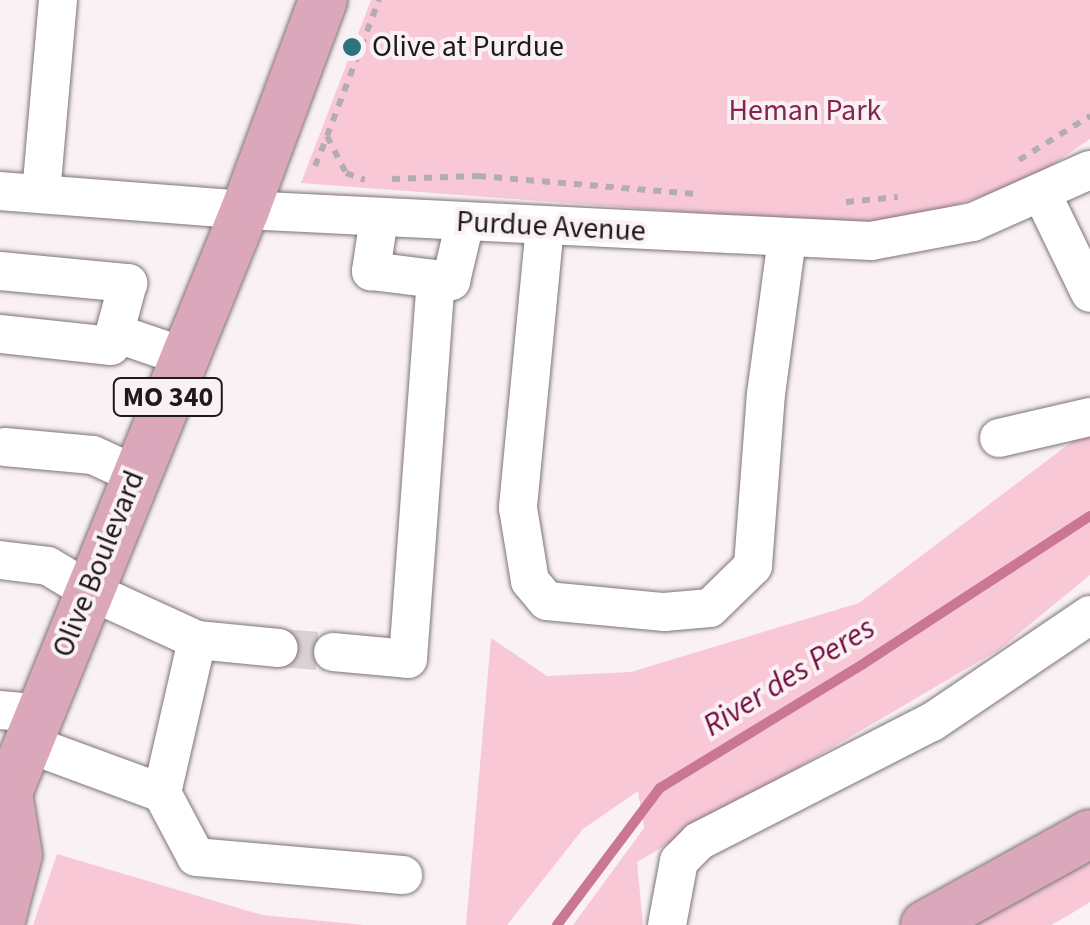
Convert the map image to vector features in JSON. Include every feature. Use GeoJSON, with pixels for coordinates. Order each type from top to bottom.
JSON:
{"type":"FeatureCollection","features":[{"type":"Feature","properties":{"kind":"main road","name":"Olive Boulevard"},"geometry":{"type":"LineString","coordinates":[[0,924],[18,855],[4,798],[21,722],[88,590],[245,210],[323,0]]}},
{"type":"Feature","properties":{"kind":"main road"},"geometry":{"type":"LineString","coordinates":[[925,925],[1090,834]]}},
{"type":"Feature","properties":{"kind":"street"},"geometry":{"type":"LineString","coordinates":[[41,194],[58,0]]}},
{"type":"Feature","properties":{"kind":"street","name":"Purdue Avenue"},"geometry":{"type":"LineString","coordinates":[[0,190],[378,218],[871,240],[974,222],[1090,170]]}},
{"type":"Feature","properties":{"kind":"street"},"geometry":{"type":"LineString","coordinates":[[1041,192],[1090,293]]}},
{"type":"Feature","properties":{"kind":"street"},"geometry":{"type":"LineString","coordinates":[[378,218],[370,271],[452,281],[464,222]]}},
{"type":"Feature","properties":{"kind":"street"},"geometry":{"type":"LineString","coordinates":[[545,226],[518,508],[530,581],[547,601],[664,612],[710,608],[753,566],[766,394],[787,239]]}},
{"type":"Feature","properties":{"kind":"street"},"geometry":{"type":"LineString","coordinates":[[0,271],[128,283],[111,346],[1,336]]}},
{"type":"Feature","properties":{"kind":"street"},"geometry":{"type":"LineString","coordinates":[[333,652],[408,659],[436,279]]}},
{"type":"Feature","properties":{"kind":"street"},"geometry":{"type":"LineString","coordinates":[[114,333],[185,358]]}},
{"type":"Feature","properties":{"kind":"street"},"geometry":{"type":"LineString","coordinates":[[999,438],[1090,417]]}},
{"type":"Feature","properties":{"kind":"street"},"geometry":{"type":"LineString","coordinates":[[6,447],[93,455],[136,475]]}},
{"type":"Feature","properties":{"kind":"street"},"geometry":{"type":"LineString","coordinates":[[0,560],[48,566],[88,590],[197,640],[278,648]]}},
{"type":"Feature","properties":{"kind":"street"},"geometry":{"type":"LineString","coordinates":[[668,925],[679,861],[699,841],[932,722],[1090,615]]}},
{"type":"Feature","properties":{"kind":"street"},"geometry":{"type":"LineString","coordinates":[[162,793],[197,640]]}},
{"type":"Feature","properties":{"kind":"street"},"geometry":{"type":"LineString","coordinates":[[21,722],[162,793],[196,856],[403,876]]}},
{"type":"Feature","properties":{"kind":"path"},"geometry":{"type":"LineString","coordinates":[[314,166],[379,0]]}},
{"type":"Feature","properties":{"kind":"path"},"geometry":{"type":"LineString","coordinates":[[1004,168],[1090,116]]}},
{"type":"Feature","properties":{"kind":"path"},"geometry":{"type":"LineString","coordinates":[[326,136],[346,173],[368,181]]}},
{"type":"Feature","properties":{"kind":"path"},"geometry":{"type":"LineString","coordinates":[[386,180],[478,176],[700,194]]}},
{"type":"Feature","properties":{"kind":"path"},"geometry":{"type":"LineString","coordinates":[[837,203],[914,194]]}},
{"type":"Feature","properties":{"kind":"green space","name":"Heman Park"},"geometry":{"type":"Polygon","coordinates":[[[371,0],[1090,0],[1090,139],[1049,167],[993,193],[926,214],[860,225],[301,183],[371,0]]]}},
{"type":"Feature","properties":{"kind":"green space"},"geometry":{"type":"Polygon","coordinates":[[[1090,428],[1090,575],[1000,649],[637,862],[643,925],[573,925],[644,828],[638,791],[583,829],[507,925],[466,925],[491,638],[547,676],[631,672],[859,603],[1090,428]]]}},
{"type":"Feature","properties":{"kind":"green space"},"geometry":{"type":"Polygon","coordinates":[[[1090,849],[1090,902],[1069,915],[1051,925],[957,925],[1090,849]]]}},
{"type":"Feature","properties":{"kind":"green space"},"geometry":{"type":"Polygon","coordinates":[[[57,854],[262,915],[364,925],[33,925],[57,854]]]}},
{"type":"Feature","properties":{"kind":"waterway","name":"River des Peres"},"geometry":{"type":"LineString","coordinates":[[557,925],[660,788],[863,664],[1090,516]]}},
{"type":"Feature","properties":{"kind":"tunnel"},"geometry":{"type":"LineString","coordinates":[[279,648],[333,652]]}},
{"type":"Feature","properties":{"kind":"place","name":"Olive at Purdue"},"geometry":{"type":"Point","coordinates":[352,47]}}]}
